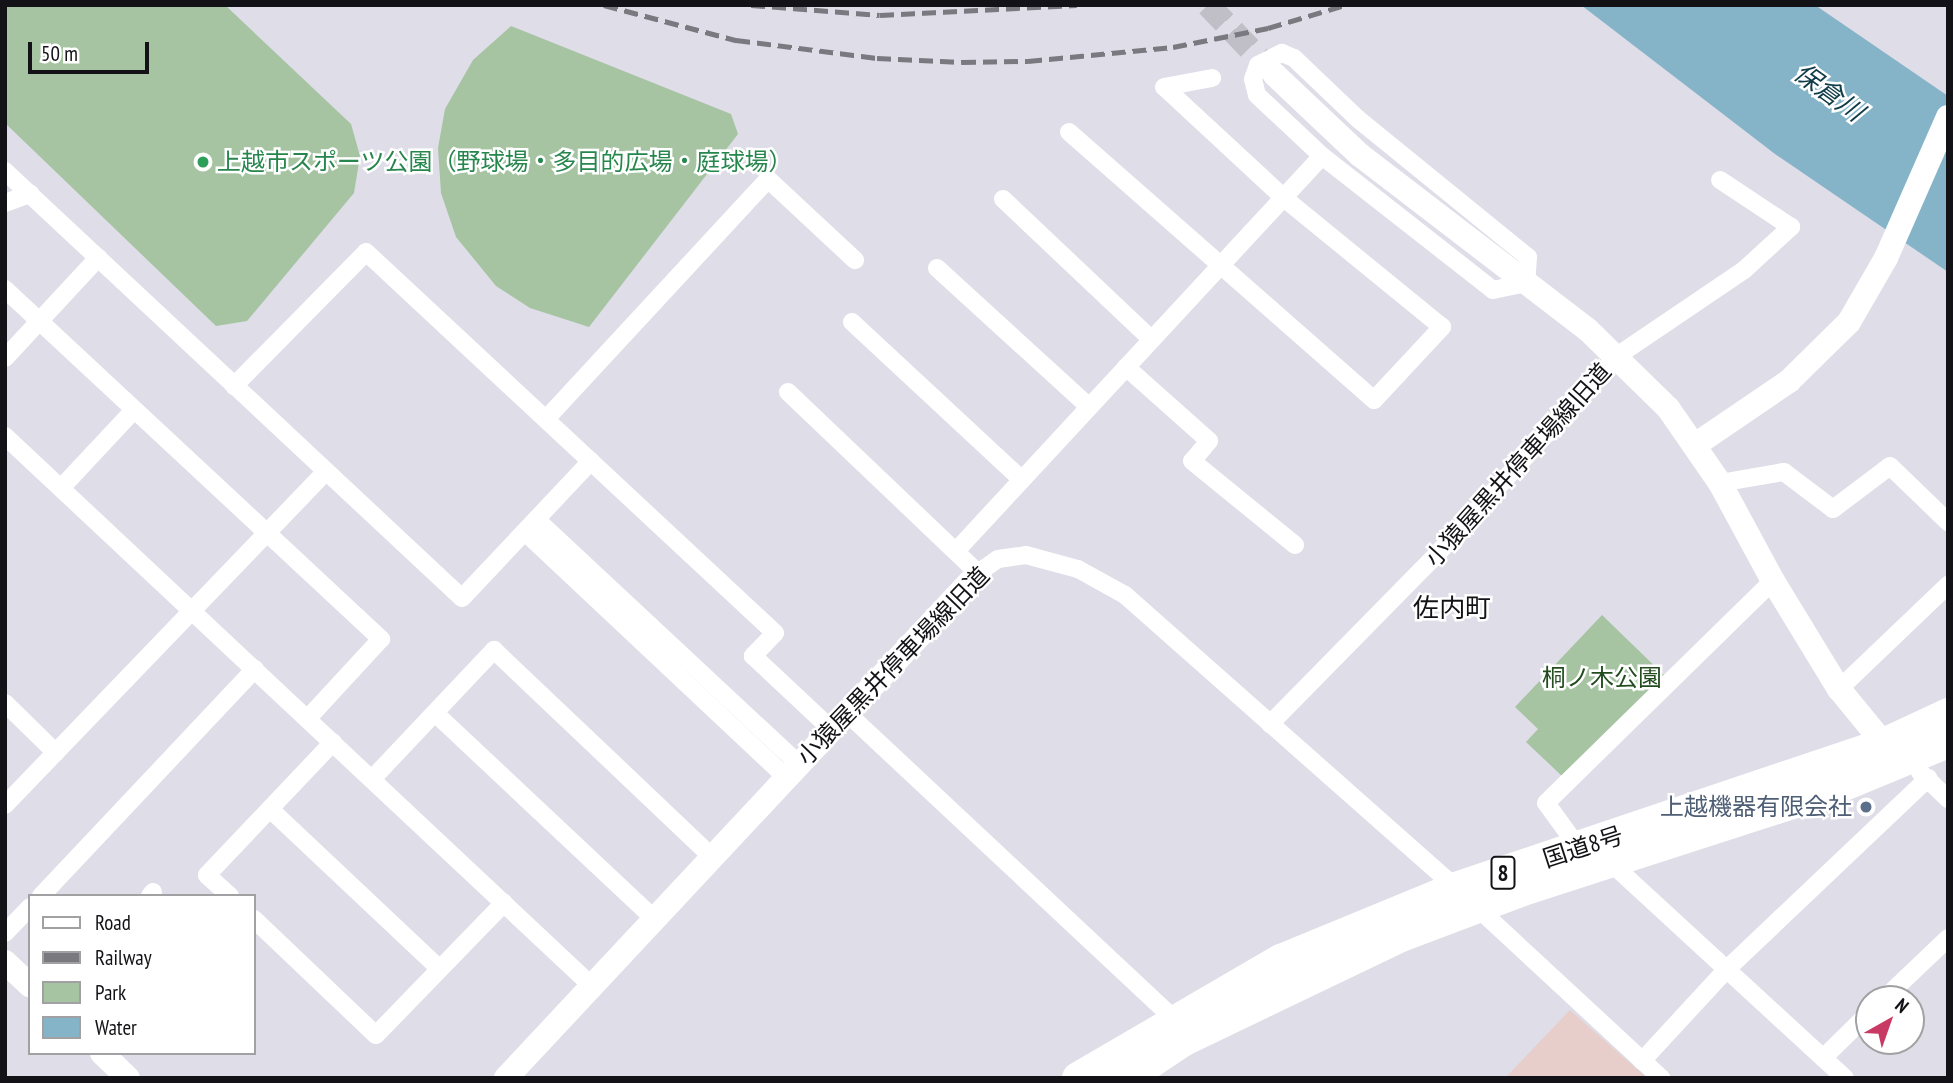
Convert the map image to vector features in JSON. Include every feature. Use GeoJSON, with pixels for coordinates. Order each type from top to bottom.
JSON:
{"type":"FeatureCollection","features":[{"type":"Feature","properties":{"kind":"highway","name":"国道8号"},"geometry":{"type":"LineString","coordinates":[[1127,1078],[1184,1040],[1401,936],[1466,898],[1578,848],[1906,761],[1948,714]]}},
{"type":"Feature","properties":{"kind":"highway","name":"国道8号"},"geometry":{"type":"LineString","coordinates":[[1079,1078],[1174,1019],[1281,960],[1466,898],[1611,863],[1906,761],[1948,742]]}},
{"type":"Feature","properties":{"kind":"street"},"geometry":{"type":"LineString","coordinates":[[1273,55],[1293,58],[1358,119],[1528,257],[1526,283],[1493,290],[1322,156],[1257,95],[1253,79],[1258,65],[1273,55]]}},
{"type":"Feature","properties":{"kind":"street"},"geometry":{"type":"LineString","coordinates":[[1274,75],[1360,155],[1617,356],[1744,270],[1791,227],[1720,180]]}},
{"type":"Feature","properties":{"kind":"street"},"geometry":{"type":"LineString","coordinates":[[1069,132],[1218,268],[1374,400],[1442,327],[1284,198],[1164,87],[1212,78]]}},
{"type":"Feature","properties":{"kind":"street"},"geometry":{"type":"LineString","coordinates":[[1695,445],[1813,362],[1849,322],[1886,258],[1948,117]]}},
{"type":"Feature","properties":{"kind":"street"},"geometry":{"type":"LineString","coordinates":[[956,551],[1322,156]]}},
{"type":"Feature","properties":{"kind":"street"},"geometry":{"type":"LineString","coordinates":[[5,171],[462,598],[591,461]]}},
{"type":"Feature","properties":{"kind":"street"},"geometry":{"type":"LineString","coordinates":[[546,419],[768,179],[855,260]]}},
{"type":"Feature","properties":{"kind":"street"},"geometry":{"type":"LineString","coordinates":[[5,203],[30,194]]}},
{"type":"Feature","properties":{"kind":"street"},"geometry":{"type":"LineString","coordinates":[[1003,199],[1151,339]]}},
{"type":"Feature","properties":{"kind":"street"},"geometry":{"type":"LineString","coordinates":[[234,386],[366,252],[775,633],[753,656],[839,721],[1174,1019]]}},
{"type":"Feature","properties":{"kind":"street"},"geometry":{"type":"LineString","coordinates":[[5,359],[98,258]]}},
{"type":"Feature","properties":{"kind":"street"},"geometry":{"type":"LineString","coordinates":[[937,268],[1089,407]]}},
{"type":"Feature","properties":{"kind":"street"},"geometry":{"type":"LineString","coordinates":[[5,289],[381,639],[308,718]]}},
{"type":"Feature","properties":{"kind":"street"},"geometry":{"type":"LineString","coordinates":[[852,322],[1022,480]]}},
{"type":"Feature","properties":{"kind":"street","name":"小猿屋黒井停車場線旧道"},"geometry":{"type":"LineString","coordinates":[[506,1078],[978,573],[998,559],[1026,555],[1095,576],[1163,626],[1270,724],[1437,554],[1617,356],[1668,408],[1720,482],[1773,581],[1839,689],[1906,761]]}},
{"type":"Feature","properties":{"kind":"street"},"geometry":{"type":"LineString","coordinates":[[1126,367],[1209,441],[1192,461],[1296,545]]}},
{"type":"Feature","properties":{"kind":"street"},"geometry":{"type":"LineString","coordinates":[[788,392],[978,573]]}},
{"type":"Feature","properties":{"kind":"street"},"geometry":{"type":"LineString","coordinates":[[61,488],[134,410]]}},
{"type":"Feature","properties":{"kind":"street"},"geometry":{"type":"LineString","coordinates":[[5,436],[592,986]]}},
{"type":"Feature","properties":{"kind":"street"},"geometry":{"type":"LineString","coordinates":[[1720,482],[1784,471],[1833,509],[1889,466],[1948,523]]}},
{"type":"Feature","properties":{"kind":"street"},"geometry":{"type":"LineString","coordinates":[[5,805],[326,472]]}},
{"type":"Feature","properties":{"kind":"street"},"geometry":{"type":"LineString","coordinates":[[531,526],[793,771]]}},
{"type":"Feature","properties":{"kind":"street"},"geometry":{"type":"LineString","coordinates":[[1578,848],[1546,803],[1773,581]]}},
{"type":"Feature","properties":{"kind":"street"},"geometry":{"type":"LineString","coordinates":[[1839,689],[1948,585]]}},
{"type":"Feature","properties":{"kind":"street"},"geometry":{"type":"LineString","coordinates":[[373,779],[494,650],[712,857]]}},
{"type":"Feature","properties":{"kind":"street"},"geometry":{"type":"LineString","coordinates":[[43,894],[255,669]]}},
{"type":"Feature","properties":{"kind":"street"},"geometry":{"type":"LineString","coordinates":[[5,703],[56,753]]}},
{"type":"Feature","properties":{"kind":"street"},"geometry":{"type":"LineString","coordinates":[[435,713],[654,919]]}},
{"type":"Feature","properties":{"kind":"street"},"geometry":{"type":"LineString","coordinates":[[1270,724],[1466,898],[1661,1078]]}},
{"type":"Feature","properties":{"kind":"street"},"geometry":{"type":"LineString","coordinates":[[227,894],[207,874],[333,742]]}},
{"type":"Feature","properties":{"kind":"street"},"geometry":{"type":"LineString","coordinates":[[1642,1061],[1726,971],[1906,761],[1948,799]]}},
{"type":"Feature","properties":{"kind":"street"},"geometry":{"type":"LineString","coordinates":[[270,809],[440,969]]}},
{"type":"Feature","properties":{"kind":"street"},"geometry":{"type":"LineString","coordinates":[[1611,863],[1845,1078]]}},
{"type":"Feature","properties":{"kind":"street"},"geometry":{"type":"LineString","coordinates":[[256,921],[376,1035],[504,903]]}},
{"type":"Feature","properties":{"kind":"street"},"geometry":{"type":"LineString","coordinates":[[5,933],[28,909]]}},
{"type":"Feature","properties":{"kind":"street"},"geometry":{"type":"LineString","coordinates":[[1899,985],[1948,938]]}},
{"type":"Feature","properties":{"kind":"street"},"geometry":{"type":"LineString","coordinates":[[5,962],[28,983]]}},
{"type":"Feature","properties":{"kind":"street"},"geometry":{"type":"LineString","coordinates":[[1823,1058],[1855,1027]]}},
{"type":"Feature","properties":{"kind":"street"},"geometry":{"type":"LineString","coordinates":[[104,1055],[128,1078]]}},
{"type":"Feature","properties":{"kind":"shaded area"},"geometry":{"type":"Polygon","coordinates":[[[1570,1010],[1647,1078],[1505,1078],[1570,1010]]]}},
{"type":"Feature","properties":{"kind":"green space","name":"上越市スポーツ公園（野球場・多目的広場・庭球場）"},"geometry":{"type":"Polygon","coordinates":[[[5,5],[225,5],[351,124],[360,156],[354,193],[247,321],[216,326],[5,123],[5,5]]]}},
{"type":"Feature","properties":{"kind":"green space"},"geometry":{"type":"Polygon","coordinates":[[[511,26],[731,114],[738,134],[589,327],[530,308],[496,286],[456,237],[441,193],[438,148],[445,109],[473,60],[511,26]]]}},
{"type":"Feature","properties":{"kind":"green space","name":"桐ノ木公園"},"geometry":{"type":"Polygon","coordinates":[[[1602,615],[1666,677],[1563,777],[1526,742],[1538,729],[1515,707],[1602,615]]]}},
{"type":"Feature","properties":{"kind":"water","name":"保倉川"},"geometry":{"type":"Polygon","coordinates":[[[1581,5],[1815,5],[1948,96],[1948,272],[1775,154],[1581,5]]]}},
{"type":"Feature","properties":{"kind":"tunnel"},"geometry":{"type":"LineString","coordinates":[[1208,5],[1274,74]]}},
{"type":"Feature","properties":{"kind":"railway"},"geometry":{"type":"LineString","coordinates":[[604,5],[736,40],[877,58],[962,62],[1028,61],[1173,47],[1268,28],[1345,5]]}},
{"type":"Feature","properties":{"kind":"railway"},"geometry":{"type":"LineString","coordinates":[[751,5],[880,15],[1077,5]]}},
{"type":"Feature","properties":{"kind":"place","name":"上越市スポーツ公園（野球場・多目的広場・庭球場）"},"geometry":{"type":"Point","coordinates":[203,162]}},
{"type":"Feature","properties":{"kind":"place","name":"上越機器有限会社"},"geometry":{"type":"Point","coordinates":[1866,807]}},
{"type":"Feature","properties":{"kind":"district","name":"佐内町"},"geometry":{"type":"Point","coordinates":[1452,608]}}]}
